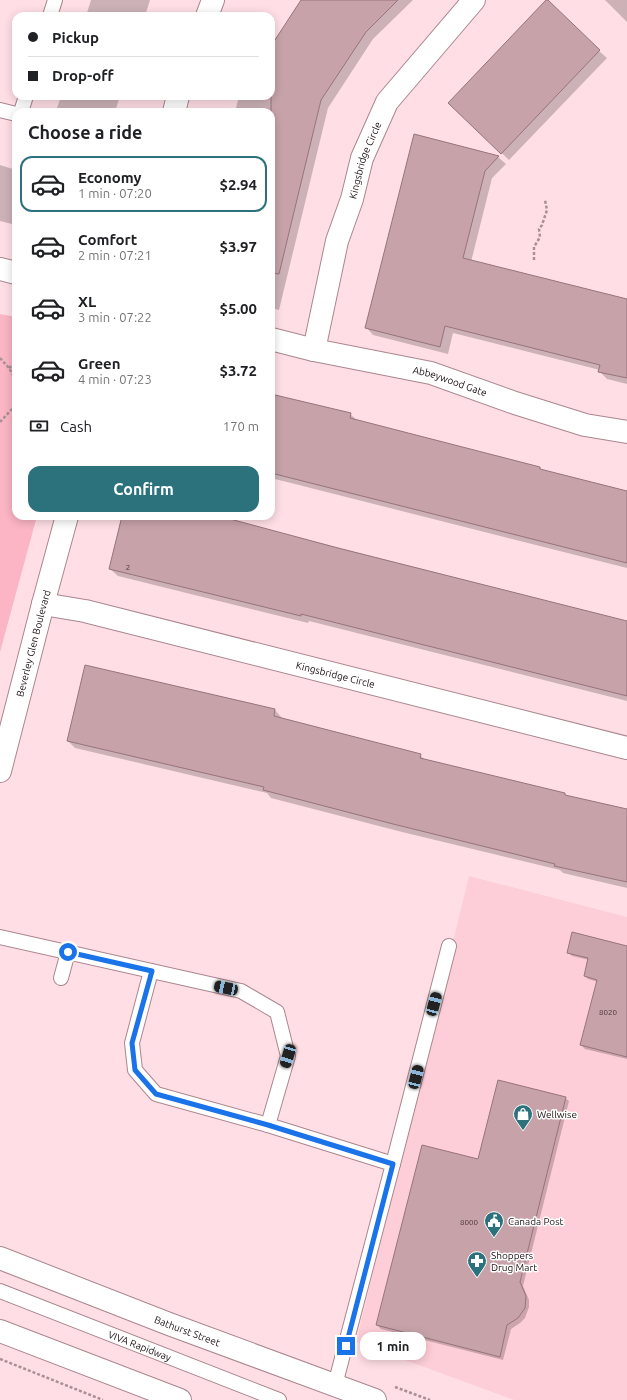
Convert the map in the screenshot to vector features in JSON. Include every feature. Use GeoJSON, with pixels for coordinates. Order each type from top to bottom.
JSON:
{"type":"FeatureCollection","features":[{"type":"Feature","properties":{"kind":"street"},"geometry":{"type":"LineString","coordinates":[[209,12],[214,0]]}},
{"type":"Feature","properties":{"kind":"street","name":"Kingsbridge Circle"},"geometry":{"type":"LineString","coordinates":[[314,350],[338,241],[352,199],[362,158],[387,102],[474,0]]}},
{"type":"Feature","properties":{"kind":"street"},"geometry":{"type":"LineString","coordinates":[[0,269],[12,272]]}},
{"type":"Feature","properties":{"kind":"street","name":"Abbeywood Gate"},"geometry":{"type":"LineString","coordinates":[[275,340],[314,350],[431,373],[514,403],[586,425],[627,432]]}},
{"type":"Feature","properties":{"kind":"street","name":"Beverley Glen Boulevard"},"geometry":{"type":"LineString","coordinates":[[0,771],[66,520]]}},
{"type":"Feature","properties":{"kind":"street","name":"Kingsbridge Circle"},"geometry":{"type":"LineString","coordinates":[[43,604],[85,611],[627,748]]}},
{"type":"Feature","properties":{"kind":"street","name":"Bathurst Street"},"geometry":{"type":"LineString","coordinates":[[0,1258],[169,1324],[375,1400]]}},
{"type":"Feature","properties":{"kind":"street"},"geometry":{"type":"LineString","coordinates":[[0,1331],[180,1400]]}},
{"type":"Feature","properties":{"kind":"lane"},"geometry":{"type":"LineString","coordinates":[[51,12],[55,0]]}},
{"type":"Feature","properties":{"kind":"lane"},"geometry":{"type":"LineString","coordinates":[[0,110],[12,113]]}},
{"type":"Feature","properties":{"kind":"lane"},"geometry":{"type":"LineString","coordinates":[[0,937],[241,991],[277,1012],[288,1056],[268,1125]]}},
{"type":"Feature","properties":{"kind":"lane"},"geometry":{"type":"LineString","coordinates":[[335,1385],[449,946]]}},
{"type":"Feature","properties":{"kind":"lane"},"geometry":{"type":"LineString","coordinates":[[61,978],[68,952]]}},
{"type":"Feature","properties":{"kind":"lane"},"geometry":{"type":"LineString","coordinates":[[152,971],[132,1043],[135,1070],[156,1094],[268,1125],[393,1164]]}},
{"type":"Feature","properties":{"kind":"lane","name":"VIVA Rapidway"},"geometry":{"type":"LineString","coordinates":[[0,1291],[279,1400]]}},
{"type":"Feature","properties":{"kind":"path"},"geometry":{"type":"LineString","coordinates":[[534,260],[534,247],[540,237],[539,229],[547,210],[545,200]]}},
{"type":"Feature","properties":{"kind":"path"},"geometry":{"type":"LineString","coordinates":[[0,358],[12,373]]}},
{"type":"Feature","properties":{"kind":"path"},"geometry":{"type":"LineString","coordinates":[[0,422],[12,409]]}},
{"type":"Feature","properties":{"kind":"path"},"geometry":{"type":"LineString","coordinates":[[0,1359],[103,1400]]}},
{"type":"Feature","properties":{"kind":"shaded area"},"geometry":{"type":"Polygon","coordinates":[[[0,314],[12,316],[12,520],[36,520],[0,652],[0,314]]]}},
{"type":"Feature","properties":{"kind":"shaded area"},"geometry":{"type":"Polygon","coordinates":[[[469,876],[627,917],[627,1400],[514,1400],[356,1342],[469,876]]]}},
{"type":"Feature","properties":{"kind":"building"},"geometry":{"type":"Polygon","coordinates":[[[301,0],[398,0],[366,32],[321,100],[279,274],[275,274],[275,108],[271,108],[271,100],[275,100],[275,40],[301,0]]]}},
{"type":"Feature","properties":{"kind":"building"},"geometry":{"type":"Polygon","coordinates":[[[546,0],[548,0],[600,50],[501,154],[448,103],[546,0]]]}},
{"type":"Feature","properties":{"kind":"building"},"geometry":{"type":"Polygon","coordinates":[[[414,134],[499,156],[485,171],[463,258],[627,299],[627,378],[598,372],[600,365],[445,326],[440,347],[365,328],[414,134]]]}},
{"type":"Feature","properties":{"kind":"building"},"geometry":{"type":"Polygon","coordinates":[[[275,395],[351,413],[350,418],[627,491],[627,563],[275,474],[275,395]]]}},
{"type":"Feature","properties":{"kind":"building"},"geometry":{"type":"Polygon","coordinates":[[[121,520],[234,520],[338,548],[627,621],[627,696],[301,614],[301,616],[109,569],[121,520]]]}},
{"type":"Feature","properties":{"kind":"building"},"geometry":{"type":"Polygon","coordinates":[[[85,665],[275,709],[274,716],[421,754],[420,758],[565,793],[565,795],[627,809],[627,882],[554,866],[555,864],[263,790],[264,787],[67,741],[85,665]]]}},
{"type":"Feature","properties":{"kind":"building"},"geometry":{"type":"Polygon","coordinates":[[[572,932],[627,946],[627,1057],[580,1045],[597,980],[584,976],[588,958],[567,953],[572,932]]]}},
{"type":"Feature","properties":{"kind":"building"},"geometry":{"type":"Polygon","coordinates":[[[498,1080],[566,1097],[520,1282],[526,1296],[525,1308],[518,1318],[507,1325],[500,1357],[376,1325],[422,1145],[478,1159],[498,1080]]]}},
{"type":"Feature","properties":{"kind":"place","name":"Wellwise"},"geometry":{"type":"Point","coordinates":[523,1131]}},
{"type":"Feature","properties":{"kind":"place","name":"Canada Post"},"geometry":{"type":"Point","coordinates":[494,1238]}},
{"type":"Feature","properties":{"kind":"place","name":"Shoppers Drug Mart"},"geometry":{"type":"Point","coordinates":[477,1278]}},
{"type":"Feature","properties":{"kind":"route"},"geometry":{"type":"LineString","coordinates":[[68,952],[152,971],[132,1043],[135,1070],[156,1094],[268,1125],[393,1164],[346,1346]]}}]}
